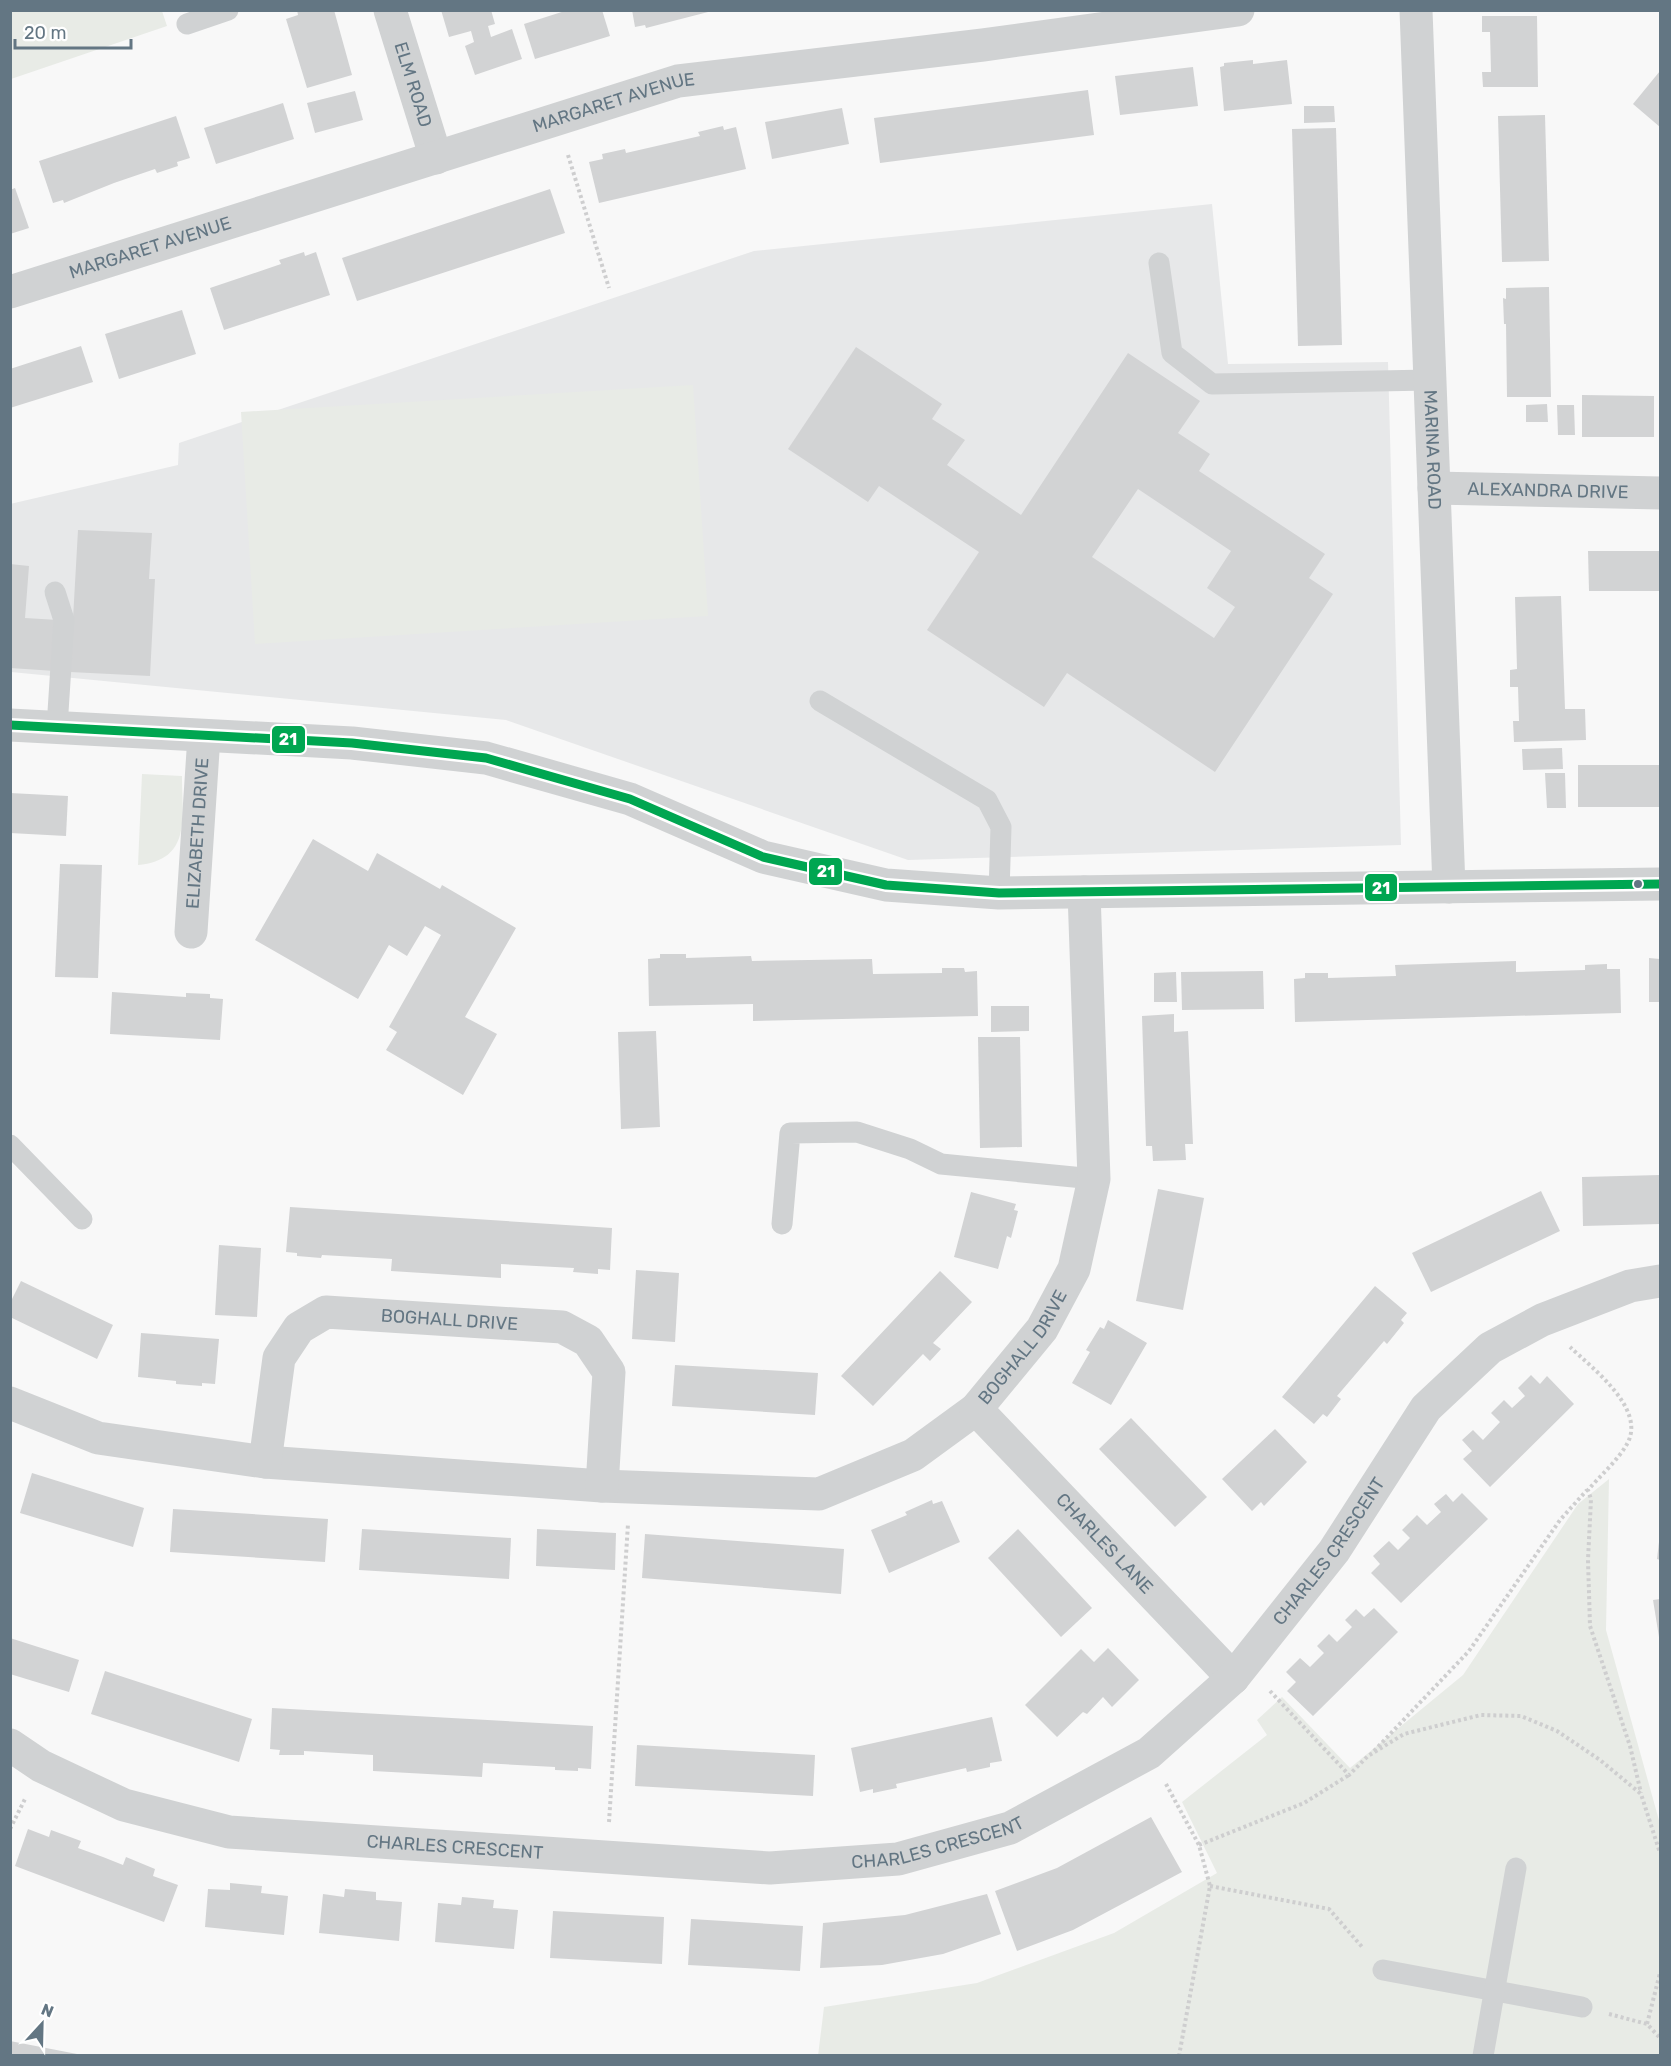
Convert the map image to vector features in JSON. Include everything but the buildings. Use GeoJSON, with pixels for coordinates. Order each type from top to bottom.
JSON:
{"type":"FeatureCollection","features":[{"type":"Feature","properties":{"kind":"street","name":"ELM ROAD"},"geometry":{"type":"LineString","coordinates":[[390,10],[436,158]]}},
{"type":"Feature","properties":{"kind":"street","name":"MARGARET AVENUE"},"geometry":{"type":"LineString","coordinates":[[10,292],[678,81],[984,45],[1238,10]]}},
{"type":"Feature","properties":{"kind":"street","name":"MARINA ROAD"},"geometry":{"type":"LineString","coordinates":[[1416,10],[1449,887]]}},
{"type":"Feature","properties":{"kind":"street","name":"ALEXANDRA DRIVE"},"geometry":{"type":"LineString","coordinates":[[1434,488],[1660,493]]}},
{"type":"Feature","properties":{"kind":"street","name":"ELIZABETH DRIVE"},"geometry":{"type":"LineString","coordinates":[[10,725],[352,743],[486,759],[630,799],[764,857],[886,885],[999,893],[1660,884]]}},
{"type":"Feature","properties":{"kind":"street","name":"ELIZABETH DRIVE"},"geometry":{"type":"LineString","coordinates":[[191,932],[204,736]]}},
{"type":"Feature","properties":{"kind":"street","name":"BOGHALL DRIVE"},"geometry":{"type":"LineString","coordinates":[[10,1403],[98,1438],[266,1461],[616,1487],[819,1494],[913,1455],[976,1409],[1042,1329],[1074,1269],[1094,1179],[1084,892]]}},
{"type":"Feature","properties":{"kind":"street","name":"CHARLES CRESCENT"},"geometry":{"type":"LineString","coordinates":[[10,1745],[41,1766],[124,1805],[229,1832],[606,1859],[770,1868],[898,1859],[1010,1828],[1149,1753],[1233,1678],[1334,1551],[1426,1408],[1490,1348],[1542,1320],[1630,1286],[1660,1281]]}},
{"type":"Feature","properties":{"kind":"street","name":"BOGHALL DRIVE"},"geometry":{"type":"LineString","coordinates":[[266,1461],[279,1358],[299,1328],[326,1311],[562,1327],[588,1341],[609,1372],[616,1487]]}},
{"type":"Feature","properties":{"kind":"street","name":"CHARLES LANE"},"geometry":{"type":"LineString","coordinates":[[976,1409],[1233,1678]]}},
{"type":"Feature","properties":{"kind":"lane"},"geometry":{"type":"LineString","coordinates":[[187,24],[228,10]]}},
{"type":"Feature","properties":{"kind":"lane"},"geometry":{"type":"LineString","coordinates":[[1159,263],[1172,352],[1212,384],[1430,380]]}},
{"type":"Feature","properties":{"kind":"lane"},"geometry":{"type":"LineString","coordinates":[[54,592],[64,620],[57,727]]}},
{"type":"Feature","properties":{"kind":"lane"},"geometry":{"type":"LineString","coordinates":[[820,702],[987,800],[1001,827],[999,893]]}},
{"type":"Feature","properties":{"kind":"lane"},"geometry":{"type":"LineString","coordinates":[[782,1224],[790,1133],[857,1132],[910,1149],[941,1164],[1094,1179]]}},
{"type":"Feature","properties":{"kind":"lane"},"geometry":{"type":"LineString","coordinates":[[10,1145],[82,1219]]}},
{"type":"Feature","properties":{"kind":"lane"},"geometry":{"type":"LineString","coordinates":[[1483,2055],[1516,1868]]}},
{"type":"Feature","properties":{"kind":"lane"},"geometry":{"type":"LineString","coordinates":[[1383,1970],[1582,2007]]}},
{"type":"Feature","properties":{"kind":"path"},"geometry":{"type":"LineString","coordinates":[[557,120],[609,288]]}},
{"type":"Feature","properties":{"kind":"path"},"geometry":{"type":"LineString","coordinates":[[1199,1845],[1304,1803],[1349,1774],[1469,1651],[1560,1520],[1629,1443],[1631,1415],[1612,1387],[1542,1320]]}},
{"type":"Feature","properties":{"kind":"path"},"geometry":{"type":"LineString","coordinates":[[606,1859],[616,1487]]}},
{"type":"Feature","properties":{"kind":"path"},"geometry":{"type":"LineString","coordinates":[[1588,1490],[1591,1499],[1588,1560],[1590,1626],[1630,1746],[1641,1794],[1660,1853]]}},
{"type":"Feature","properties":{"kind":"path"},"geometry":{"type":"LineString","coordinates":[[1268,1689],[1349,1774]]}},
{"type":"Feature","properties":{"kind":"path"},"geometry":{"type":"LineString","coordinates":[[1368,1756],[1404,1734],[1481,1715],[1521,1716],[1557,1731],[1600,1760],[1641,1794]]}},
{"type":"Feature","properties":{"kind":"path"},"geometry":{"type":"LineString","coordinates":[[1165,1782],[1199,1845],[1210,1886],[1179,2055]]}},
{"type":"Feature","properties":{"kind":"path"},"geometry":{"type":"LineString","coordinates":[[1210,1886],[1329,1910],[1341,1920],[1359,1944]]}},
{"type":"Feature","properties":{"kind":"path"},"geometry":{"type":"LineString","coordinates":[[1647,2024],[1660,1973]]}},
{"type":"Feature","properties":{"kind":"path"},"geometry":{"type":"LineString","coordinates":[[1582,2007],[1647,2024],[1660,2038]]}},
{"type":"Feature","properties":{"kind":"shaded area"},"geometry":{"type":"Polygon","coordinates":[[[10,11],[162,11],[167,26],[11,79],[10,11]]]}},
{"type":"Feature","properties":{"kind":"shaded area"},"geometry":{"type":"Polygon","coordinates":[[[1212,204],[1228,364],[1388,362],[1401,845],[908,860],[506,720],[11,672],[10,504],[178,465],[179,443],[754,251],[1212,204]]]}},
{"type":"Feature","properties":{"kind":"shaded area"},"geometry":{"type":"Polygon","coordinates":[[[693,385],[708,616],[255,644],[241,412],[693,385]]]}},
{"type":"Feature","properties":{"kind":"shaded area"},"geometry":{"type":"Polygon","coordinates":[[[142,774],[182,776],[183,807],[180,834],[176,846],[168,855],[138,865],[142,774]]]}},
{"type":"Feature","properties":{"kind":"shaded area"},"geometry":{"type":"Polygon","coordinates":[[[1609,1479],[1606,1630],[1660,1824],[1660,2055],[818,2056],[824,2007],[977,1983],[1114,1933],[1217,1873],[1182,1802],[1267,1735],[1257,1720],[1282,1697],[1350,1768],[1463,1675],[1578,1504],[1609,1479]]]}},
{"type":"Feature","properties":{"kind":"transit line","name":"21"},"geometry":{"type":"LineString","coordinates":[[10,725],[352,743],[486,758],[630,799],[763,857],[886,885],[999,893],[1660,884]]}}]}
